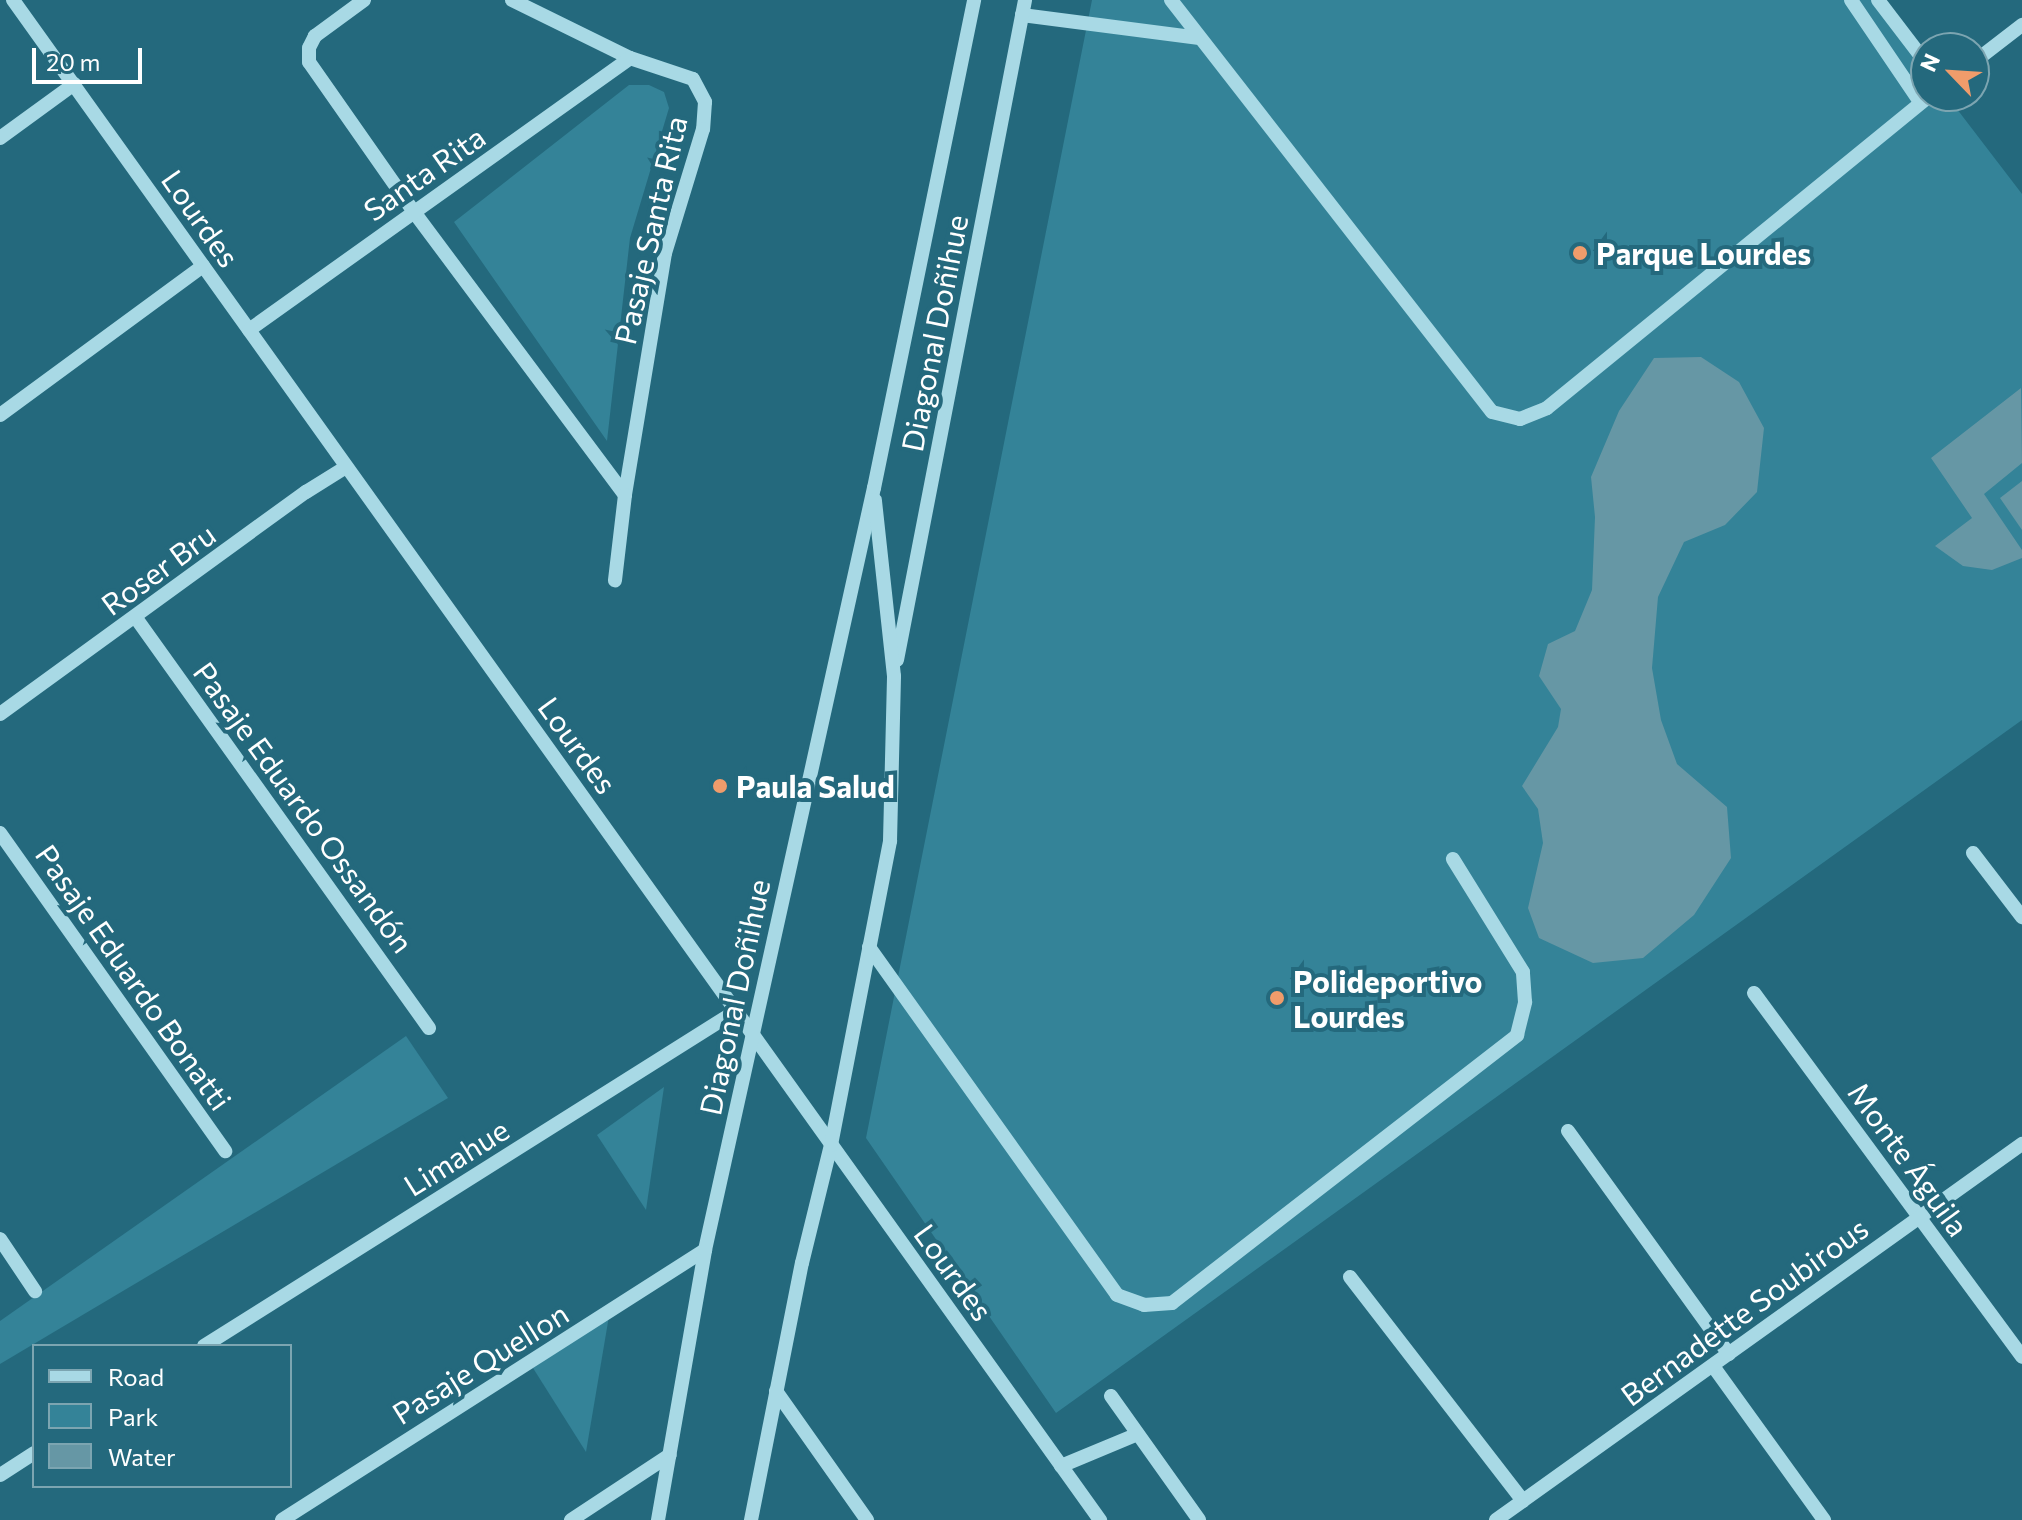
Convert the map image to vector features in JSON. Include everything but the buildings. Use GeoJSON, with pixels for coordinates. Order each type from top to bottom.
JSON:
{"type":"FeatureCollection","features":[{"type":"Feature","properties":{"kind":"street"},"geometry":{"type":"LineString","coordinates":[[364,0],[315,36],[309,48],[309,62],[414,212],[625,495]]}},
{"type":"Feature","properties":{"kind":"street","name":"Pasaje Santa Rita"},"geometry":{"type":"LineString","coordinates":[[512,0],[630,58],[693,79],[705,102],[703,129],[665,253],[625,495],[615,580]]}},
{"type":"Feature","properties":{"kind":"street","name":"Diagonal Doñihue"},"geometry":{"type":"LineString","coordinates":[[658,1520],[705,1250],[874,488],[974,0]]}},
{"type":"Feature","properties":{"kind":"street"},"geometry":{"type":"LineString","coordinates":[[1171,0],[1492,412],[1520,419],[1547,408],[1910,111]]}},
{"type":"Feature","properties":{"kind":"street"},"geometry":{"type":"LineString","coordinates":[[1851,0],[1910,79]]}},
{"type":"Feature","properties":{"kind":"street"},"geometry":{"type":"LineString","coordinates":[[1878,0],[1910,42]]}},
{"type":"Feature","properties":{"kind":"street","name":"Lourdes"},"geometry":{"type":"LineString","coordinates":[[18,2],[751,1036],[1100,1520]]}},
{"type":"Feature","properties":{"kind":"street"},"geometry":{"type":"LineString","coordinates":[[1023,8],[1198,38]]}},
{"type":"Feature","properties":{"kind":"street","name":"Diagonal Doñihue"},"geometry":{"type":"LineString","coordinates":[[894,676],[1023,8]]}},
{"type":"Feature","properties":{"kind":"street"},"geometry":{"type":"LineString","coordinates":[[1990,50],[2022,25]]}},
{"type":"Feature","properties":{"kind":"street","name":"Santa Rita"},"geometry":{"type":"LineString","coordinates":[[249,330],[630,58]]}},
{"type":"Feature","properties":{"kind":"street"},"geometry":{"type":"LineString","coordinates":[[0,138],[74,84]]}},
{"type":"Feature","properties":{"kind":"street"},"geometry":{"type":"LineString","coordinates":[[0,415],[203,266]]}},
{"type":"Feature","properties":{"kind":"street","name":"Roser Bru"},"geometry":{"type":"LineString","coordinates":[[0,714],[346,467]]}},
{"type":"Feature","properties":{"kind":"street","name":"Diagonal Doñihue"},"geometry":{"type":"LineString","coordinates":[[751,1520],[776,1391],[831,1145],[890,841],[894,676],[874,488]]}},
{"type":"Feature","properties":{"kind":"street","name":"Pasaje Eduardo Ossandón"},"geometry":{"type":"LineString","coordinates":[[136,618],[429,1028]]}},
{"type":"Feature","properties":{"kind":"street","name":"Pasaje Eduardo Bonatti"},"geometry":{"type":"LineString","coordinates":[[0,833],[225,1151]]}},
{"type":"Feature","properties":{"kind":"street"},"geometry":{"type":"LineString","coordinates":[[1973,853],[2022,917]]}},
{"type":"Feature","properties":{"kind":"street"},"geometry":{"type":"LineString","coordinates":[[869,947],[1117,1295],[1144,1305],[1172,1303],[1517,1035],[1525,1002],[1523,972],[1453,859]]}},
{"type":"Feature","properties":{"kind":"street","name":"Monte Águila"},"geometry":{"type":"LineString","coordinates":[[1754,993],[2022,1357]]}},
{"type":"Feature","properties":{"kind":"street","name":"Limahue"},"geometry":{"type":"LineString","coordinates":[[207,1344],[736,1011]]}},
{"type":"Feature","properties":{"kind":"street"},"geometry":{"type":"LineString","coordinates":[[1568,1131],[1729,1354]]}},
{"type":"Feature","properties":{"kind":"street","name":"Bernadette Soubirous"},"geometry":{"type":"LineString","coordinates":[[1496,1520],[2022,1144]]}},
{"type":"Feature","properties":{"kind":"street"},"geometry":{"type":"LineString","coordinates":[[0,1239],[35,1291]]}},
{"type":"Feature","properties":{"kind":"street","name":"Pasaje Quellon"},"geometry":{"type":"LineString","coordinates":[[282,1520],[705,1250]]}},
{"type":"Feature","properties":{"kind":"street"},"geometry":{"type":"LineString","coordinates":[[1350,1277],[1523,1501]]}},
{"type":"Feature","properties":{"kind":"street"},"geometry":{"type":"LineString","coordinates":[[1713,1366],[1824,1520]]}},
{"type":"Feature","properties":{"kind":"street"},"geometry":{"type":"LineString","coordinates":[[776,1391],[867,1520]]}},
{"type":"Feature","properties":{"kind":"street"},"geometry":{"type":"LineString","coordinates":[[1111,1396],[1199,1520]]}},
{"type":"Feature","properties":{"kind":"street"},"geometry":{"type":"LineString","coordinates":[[1061,1466],[1138,1434]]}},
{"type":"Feature","properties":{"kind":"street"},"geometry":{"type":"LineString","coordinates":[[0,1475],[32,1454]]}},
{"type":"Feature","properties":{"kind":"street"},"geometry":{"type":"LineString","coordinates":[[571,1520],[670,1455]]}},
{"type":"Feature","properties":{"kind":"green space","name":"Parque Lourdes"},"geometry":{"type":"Polygon","coordinates":[[[1092,0],[1874,0],[1910,47],[1910,112],[1959,112],[2022,194],[2022,720],[1056,1413],[866,1138],[1092,0]]]}},
{"type":"Feature","properties":{"kind":"green space"},"geometry":{"type":"Polygon","coordinates":[[[629,85],[649,85],[664,92],[669,108],[630,238],[607,441],[454,222],[629,85]]]}},
{"type":"Feature","properties":{"kind":"green space"},"geometry":{"type":"Polygon","coordinates":[[[406,1036],[448,1098],[0,1364],[0,1321],[406,1036]]]}},
{"type":"Feature","properties":{"kind":"green space"},"geometry":{"type":"Polygon","coordinates":[[[664,1087],[646,1210],[597,1135],[664,1087]]]}},
{"type":"Feature","properties":{"kind":"green space"},"geometry":{"type":"Polygon","coordinates":[[[609,1316],[586,1452],[533,1368],[609,1316]]]}},
{"type":"Feature","properties":{"kind":"water"},"geometry":{"type":"Polygon","coordinates":[[[1701,357],[1739,382],[1764,428],[1757,492],[1725,525],[1684,542],[1658,597],[1652,668],[1661,720],[1677,764],[1727,807],[1731,858],[1694,915],[1643,958],[1593,963],[1539,938],[1528,908],[1543,843],[1538,809],[1522,786],[1558,727],[1561,709],[1539,676],[1548,644],[1575,631],[1592,590],[1595,517],[1591,477],[1619,411],[1654,358],[1701,357]]]}},
{"type":"Feature","properties":{"kind":"water"},"geometry":{"type":"Polygon","coordinates":[[[2021,388],[2022,463],[1984,494],[2022,550],[2022,558],[1992,570],[1963,566],[1935,546],[1972,518],[1931,458],[2021,388]]]}},
{"type":"Feature","properties":{"kind":"water"},"geometry":{"type":"Polygon","coordinates":[[[2022,481],[2022,530],[2000,498],[2022,481]]]}},
{"type":"Feature","properties":{"kind":"place","name":"Parque Lourdes"},"geometry":{"type":"Point","coordinates":[1580,253]}},
{"type":"Feature","properties":{"kind":"place","name":"Paula Salud"},"geometry":{"type":"Point","coordinates":[720,786]}},
{"type":"Feature","properties":{"kind":"place","name":"Polideportivo Lourdes"},"geometry":{"type":"Point","coordinates":[1277,998]}}]}
